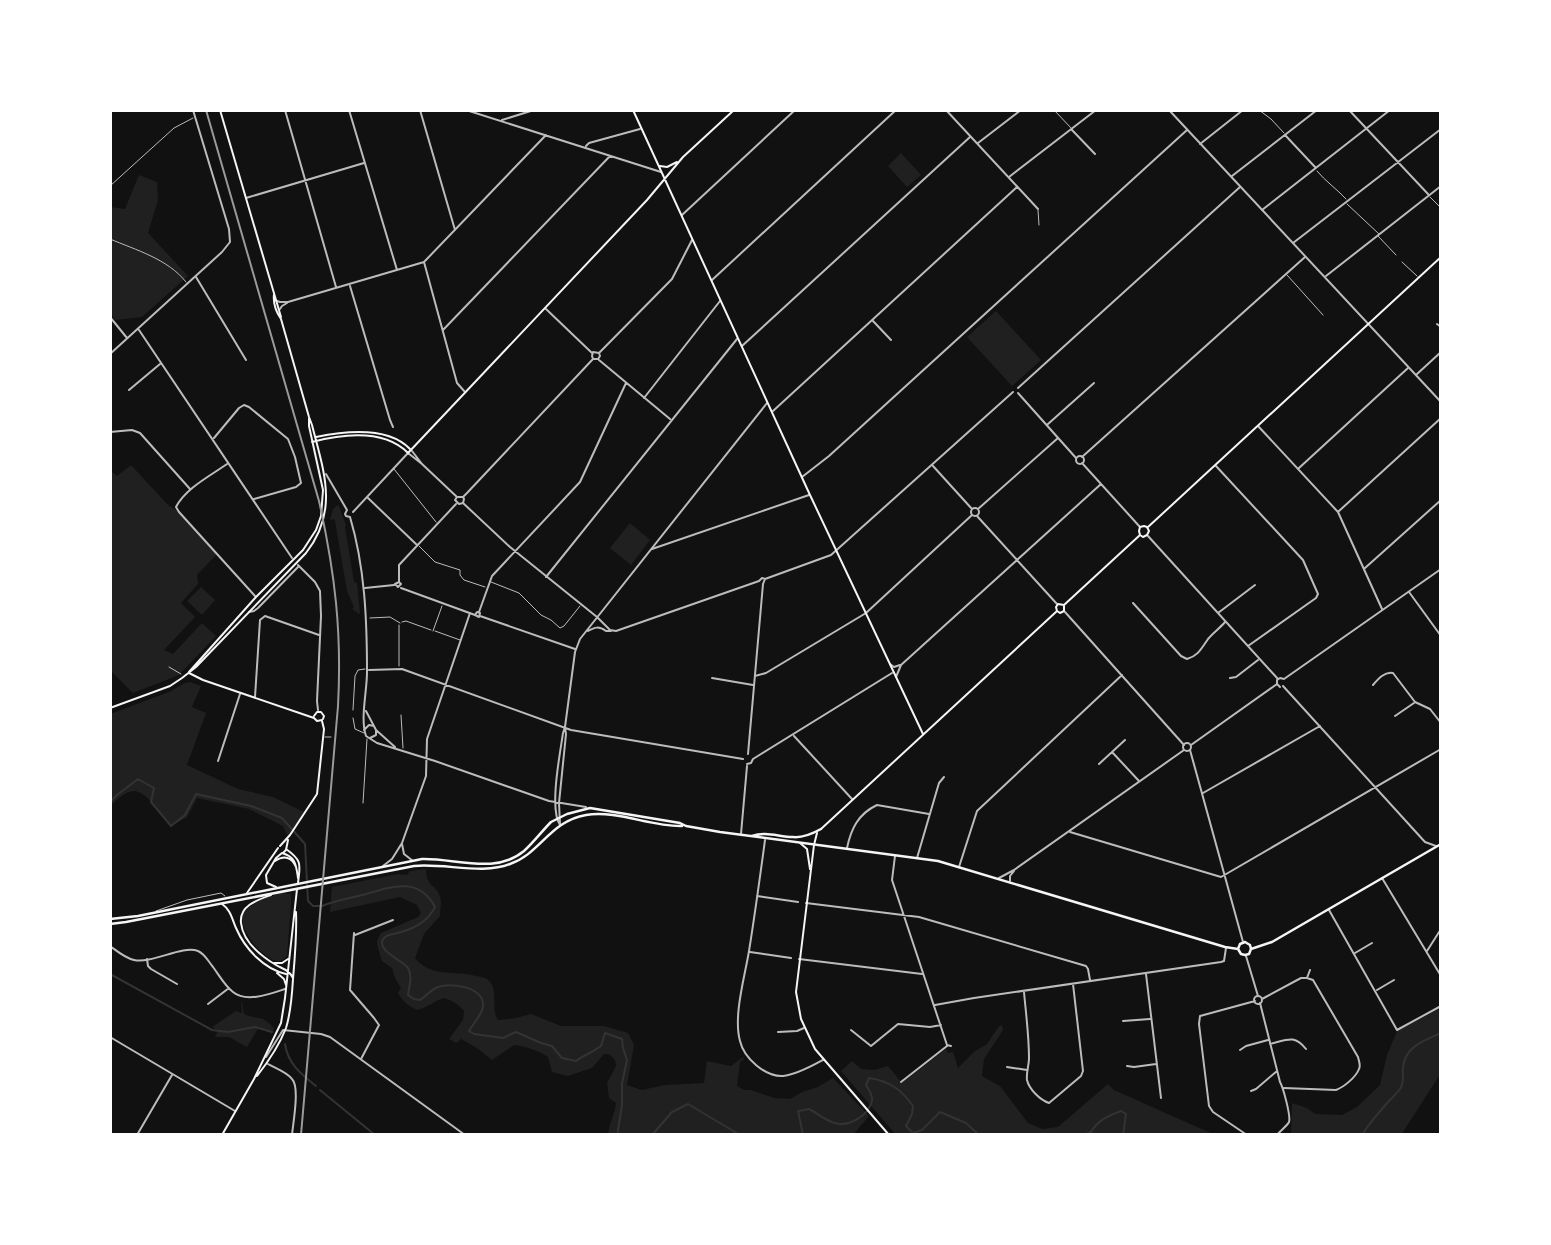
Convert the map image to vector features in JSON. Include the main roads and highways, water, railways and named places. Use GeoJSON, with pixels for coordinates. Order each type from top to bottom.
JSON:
{"type":"FeatureCollection","features":[{"type":"Feature","properties":{"kind":"main road"},"geometry":{"type":"LineString","coordinates":[[220,110],[281,319]]}},
{"type":"Feature","properties":{"kind":"main road"},"geometry":{"type":"LineString","coordinates":[[633,110],[923,735]]}},
{"type":"Feature","properties":{"kind":"main road"},"geometry":{"type":"LineString","coordinates":[[657,163],[665,168],[676,163],[734,110]]}},
{"type":"Feature","properties":{"kind":"main road"},"geometry":{"type":"LineString","coordinates":[[314,440],[342,435],[363,436],[391,440],[408,453],[647,200],[683,157]]}},
{"type":"Feature","properties":{"kind":"main road"},"geometry":{"type":"LineString","coordinates":[[1140,534],[1140,527],[1147,527],[1441,257]]}},
{"type":"Feature","properties":{"kind":"main road"},"geometry":{"type":"LineString","coordinates":[[110,708],[170,686],[196,667],[303,550],[319,523],[323,490],[316,447],[274,294]]}},
{"type":"Feature","properties":{"kind":"main road"},"geometry":{"type":"LineString","coordinates":[[314,440],[347,432],[388,436],[402,442],[411,450]]}},
{"type":"Feature","properties":{"kind":"main road"},"geometry":{"type":"LineString","coordinates":[[1140,534],[1143,537],[1147,535],[1147,527]]}},
{"type":"Feature","properties":{"kind":"main road"},"geometry":{"type":"LineString","coordinates":[[1057,611],[1064,611],[1064,605],[1140,534]]}},
{"type":"Feature","properties":{"kind":"main road"},"geometry":{"type":"LineString","coordinates":[[188,673],[256,597],[261,596]]}},
{"type":"Feature","properties":{"kind":"main road"},"geometry":{"type":"LineString","coordinates":[[889,1135],[815,1049],[804,1028],[796,999],[816,834],[1057,611],[1058,604],[1064,605]]}},
{"type":"Feature","properties":{"kind":"main road"},"geometry":{"type":"LineString","coordinates":[[188,673],[317,721],[322,720]]}},
{"type":"Feature","properties":{"kind":"main road"},"geometry":{"type":"LineString","coordinates":[[233,897],[250,890],[318,793],[323,714],[318,711],[314,718]]}},
{"type":"Feature","properties":{"kind":"main road"},"geometry":{"type":"LineString","coordinates":[[110,919],[288,887],[413,860],[486,864],[505,861],[526,849],[558,818],[590,808],[686,826]]}},
{"type":"Feature","properties":{"kind":"main road"},"geometry":{"type":"LineString","coordinates":[[110,924],[426,865],[484,869],[509,865],[524,858],[560,825],[579,817],[600,814],[678,827],[938,861],[1238,949],[1245,955],[1249,954],[1251,949],[1272,942],[1439,845]]}},
{"type":"Feature","properties":{"kind":"main road"},"geometry":{"type":"LineString","coordinates":[[752,836],[759,834],[794,838],[821,829]]}},
{"type":"Feature","properties":{"kind":"main road"},"geometry":{"type":"LineString","coordinates":[[288,887],[276,887],[267,883],[265,877],[271,866],[285,852],[289,835]]}},
{"type":"Feature","properties":{"kind":"main road"},"geometry":{"type":"LineString","coordinates":[[799,843],[807,849],[810,870]]}},
{"type":"Feature","properties":{"kind":"main road"},"geometry":{"type":"LineString","coordinates":[[222,1135],[254,1079],[281,1023],[300,869],[295,856],[284,846],[279,847]]}},
{"type":"Feature","properties":{"kind":"main road"},"geometry":{"type":"LineString","coordinates":[[279,847],[279,851],[294,860],[298,879]]}},
{"type":"Feature","properties":{"kind":"main road"},"geometry":{"type":"LineString","coordinates":[[271,866],[279,858],[287,858],[294,862],[297,871]]}},
{"type":"Feature","properties":{"kind":"main road"},"geometry":{"type":"LineString","coordinates":[[272,895],[249,904],[241,920],[246,937],[255,949],[289,973],[293,980]]}},
{"type":"Feature","properties":{"kind":"main road"},"geometry":{"type":"LineString","coordinates":[[221,903],[230,912],[248,948],[284,979],[286,987]]}},
{"type":"Feature","properties":{"kind":"main road"},"geometry":{"type":"LineString","coordinates":[[254,1079],[267,1063],[285,1029],[290,1007],[297,935],[295,906]]}},
{"type":"Feature","properties":{"kind":"main road"},"geometry":{"type":"LineString","coordinates":[[1238,949],[1243,942],[1251,949]]}},
{"type":"Feature","properties":{"kind":"main road"},"geometry":{"type":"LineString","coordinates":[[267,960],[277,964],[289,956]]}},
{"type":"Feature","properties":{"kind":"main road"},"geometry":{"type":"LineString","coordinates":[[274,971],[289,973],[294,969]]}},
{"type":"Feature","properties":{"kind":"waterway"},"geometry":{"type":"LineString","coordinates":[[110,802],[138,779],[154,788],[151,802],[171,826],[185,815],[196,794],[251,806],[282,818],[305,844],[308,901],[313,906],[322,906],[386,888],[405,886],[421,891],[435,907],[429,916],[417,926],[387,936],[382,941],[386,950],[408,968],[408,995],[420,1000],[438,987],[451,985],[466,988],[479,995],[483,1007],[469,1031],[503,1038],[516,1032],[552,1046],[562,1058],[576,1061],[601,1046],[605,1033],[622,1039],[627,1060],[622,1083],[618,1135]]}},
{"type":"Feature","properties":{"kind":"waterway"},"geometry":{"type":"LineString","coordinates":[[110,974],[212,1030],[228,1032],[255,1027],[272,1032]]}},
{"type":"Feature","properties":{"kind":"waterway"},"geometry":{"type":"LineString","coordinates":[[1362,1135],[1400,1089],[1407,1055],[1416,1045],[1441,1033]]}},
{"type":"Feature","properties":{"kind":"waterway"},"geometry":{"type":"LineString","coordinates":[[285,1044],[292,1063],[316,1086]]}},
{"type":"Feature","properties":{"kind":"waterway"},"geometry":{"type":"LineString","coordinates":[[803,1135],[798,1111],[809,1109],[828,1121],[840,1124],[852,1122],[862,1116],[872,1101],[866,1085],[869,1078],[883,1081],[899,1090],[913,1106],[906,1126],[913,1133],[922,1130],[940,1112],[966,1123],[979,1135]]}},
{"type":"Feature","properties":{"kind":"waterway"},"geometry":{"type":"LineString","coordinates":[[320,1090],[375,1135]]}},
{"type":"Feature","properties":{"kind":"waterway"},"geometry":{"type":"LineString","coordinates":[[652,1135],[672,1112],[688,1104],[740,1135]]}},
{"type":"Feature","properties":{"kind":"waterway"},"geometry":{"type":"LineString","coordinates":[[1084,1135],[1104,1119],[1121,1111],[1126,1114],[1123,1135]]}},
{"type":"Feature","properties":{"kind":"railway"},"geometry":{"type":"LineString","coordinates":[[206,110],[319,501],[336,603],[338,706],[301,1135]]}}]}
